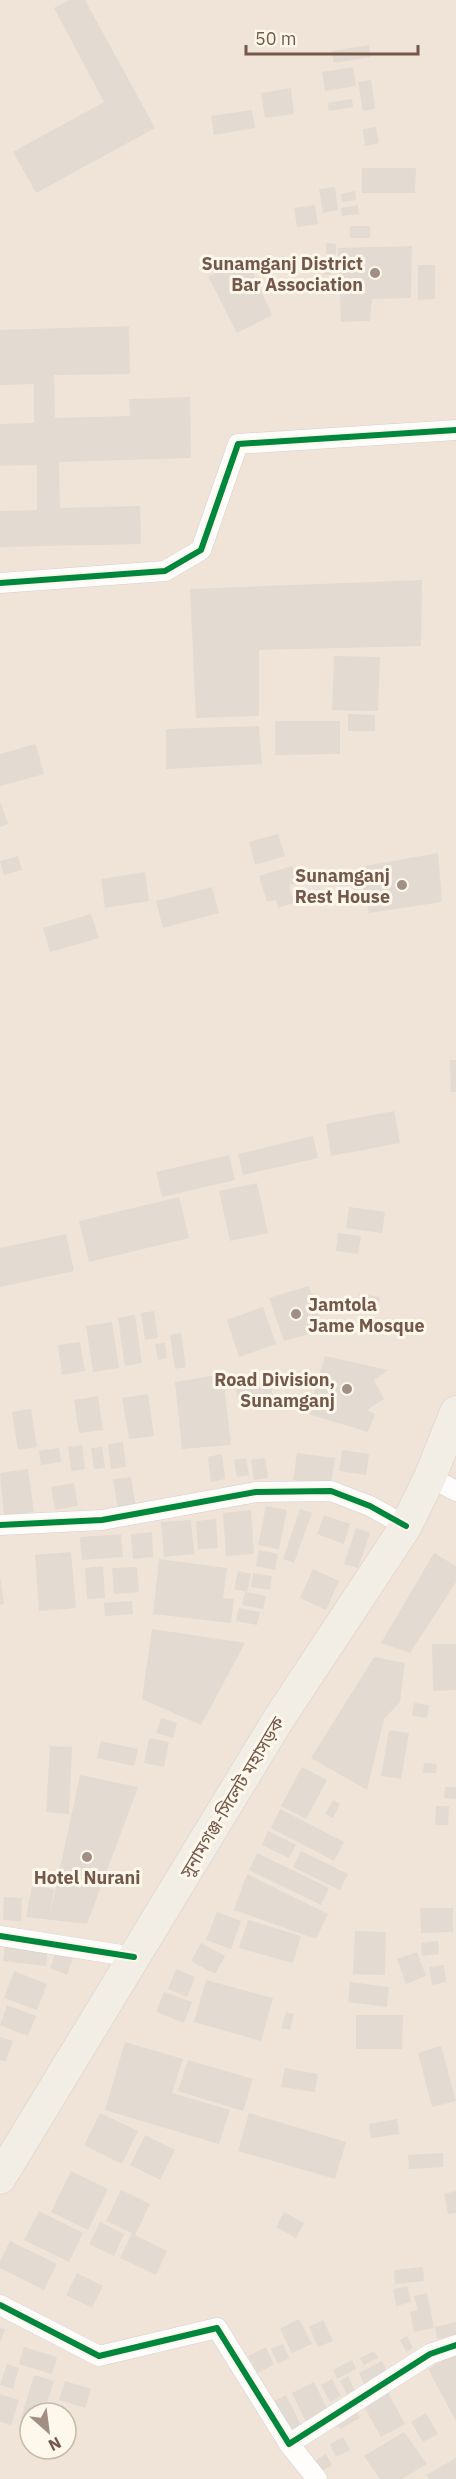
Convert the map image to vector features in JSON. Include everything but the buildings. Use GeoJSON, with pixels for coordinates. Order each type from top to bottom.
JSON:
{"type":"FeatureCollection","features":[{"type":"Feature","properties":{"kind":"main road","name":"সুনামগঞ্জ-সিলেট মহাসড়ক"},"geometry":{"type":"LineString","coordinates":[[0,2178],[278,1720],[406,1526],[443,1484],[456,1412]]}},
{"type":"Feature","properties":{"kind":"street"},"geometry":{"type":"LineString","coordinates":[[0,583],[165,571],[201,550],[238,444],[456,430]]}},
{"type":"Feature","properties":{"kind":"street"},"geometry":{"type":"LineString","coordinates":[[0,1525],[102,1520],[256,1492],[331,1491],[370,1506],[406,1526]]}},
{"type":"Feature","properties":{"kind":"street"},"geometry":{"type":"LineString","coordinates":[[0,1936],[134,1957]]}},
{"type":"Feature","properties":{"kind":"street"},"geometry":{"type":"LineString","coordinates":[[0,2305],[99,2356],[217,2328],[289,2444],[316,2479]]}},
{"type":"Feature","properties":{"kind":"street"},"geometry":{"type":"LineString","coordinates":[[289,2444],[430,2354],[456,2345]]}},
{"type":"Feature","properties":{"kind":"shaded area"},"geometry":{"type":"Polygon","coordinates":[[[0,0],[456,0],[456,2479],[0,2479],[0,0]]]}},
{"type":"Feature","properties":{"kind":"cycle path"},"geometry":{"type":"LineString","coordinates":[[0,583],[165,571],[201,550],[238,444],[456,430]]}},
{"type":"Feature","properties":{"kind":"cycle path"},"geometry":{"type":"LineString","coordinates":[[0,1525],[102,1520],[256,1492],[331,1491],[370,1506],[406,1526]]}},
{"type":"Feature","properties":{"kind":"cycle path"},"geometry":{"type":"LineString","coordinates":[[0,1936],[134,1957]]}},
{"type":"Feature","properties":{"kind":"cycle path"},"geometry":{"type":"LineString","coordinates":[[0,2305],[99,2356],[217,2328],[289,2444],[430,2354],[456,2345]]}},
{"type":"Feature","properties":{"kind":"place","name":"Sunamganj District Bar Association"},"geometry":{"type":"Point","coordinates":[375,273]}},
{"type":"Feature","properties":{"kind":"place","name":"Sunamganj Rest House"},"geometry":{"type":"Point","coordinates":[402,885]}},
{"type":"Feature","properties":{"kind":"place","name":"Jamtola Jame Mosque"},"geometry":{"type":"Point","coordinates":[296,1314]}},
{"type":"Feature","properties":{"kind":"place","name":"Road Division, Sunamganj"},"geometry":{"type":"Point","coordinates":[347,1389]}},
{"type":"Feature","properties":{"kind":"place","name":"Hotel Nurani"},"geometry":{"type":"Point","coordinates":[87,1857]}}]}
